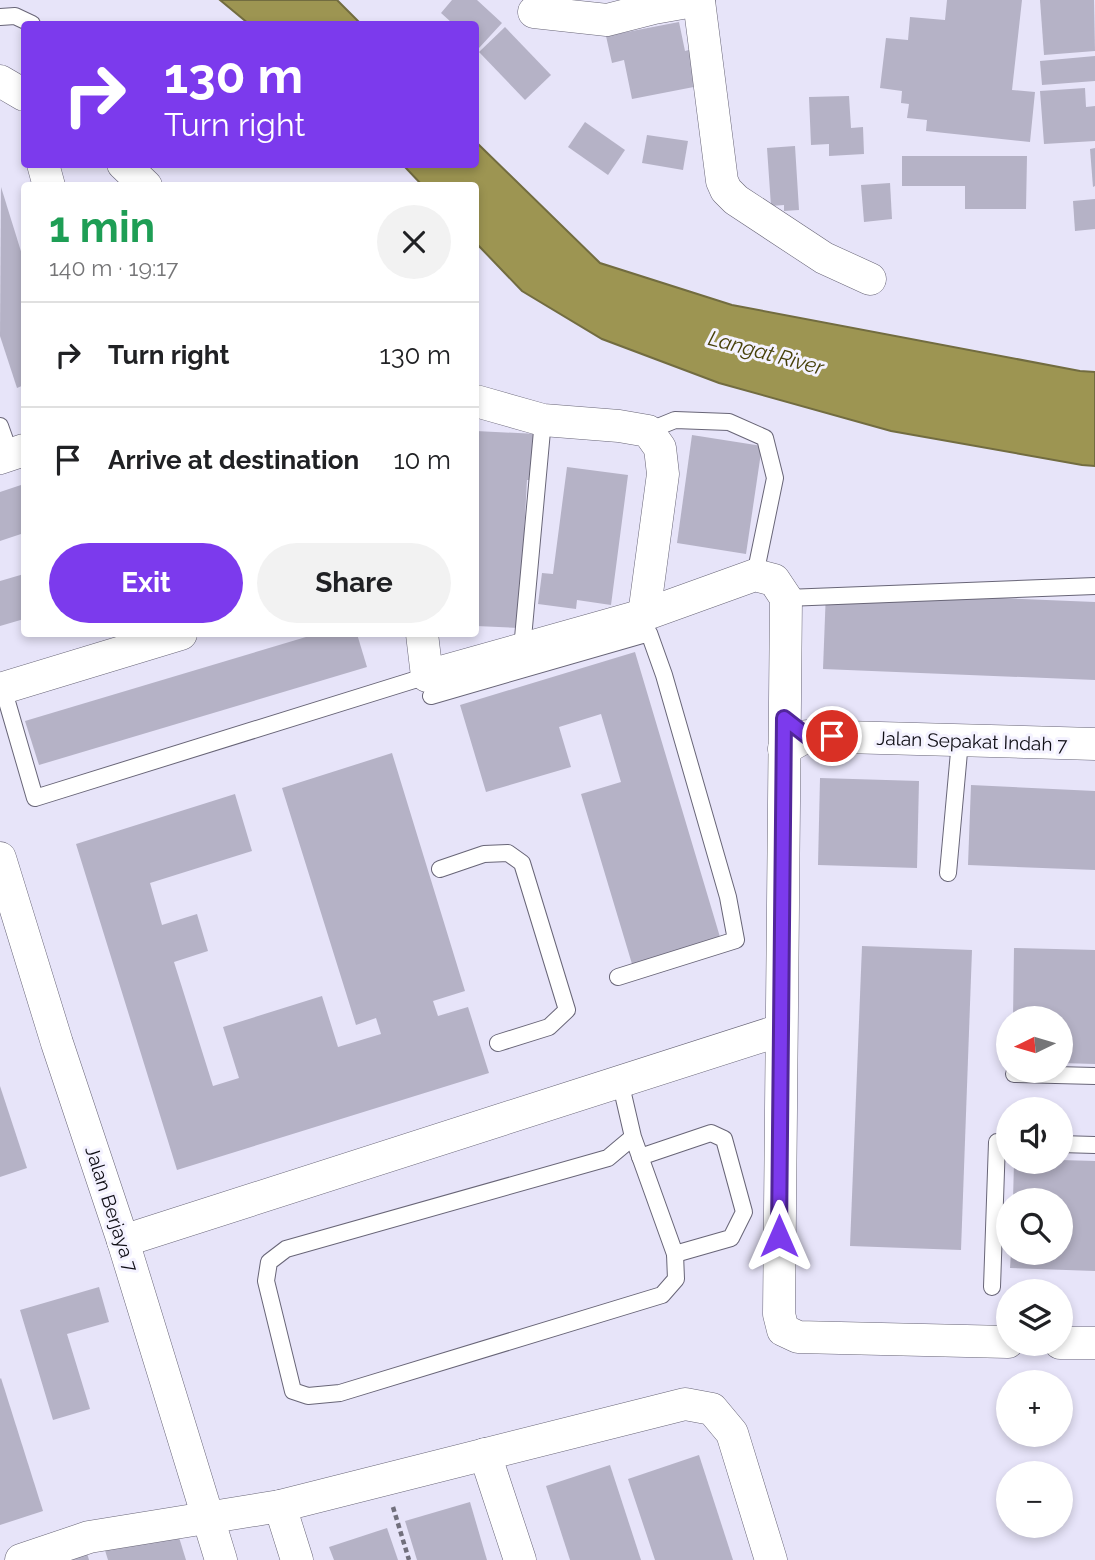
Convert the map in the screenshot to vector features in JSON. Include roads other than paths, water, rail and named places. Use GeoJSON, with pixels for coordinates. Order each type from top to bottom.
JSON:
{"type":"FeatureCollection","features":[{"type":"Feature","properties":{"kind":"street"},"geometry":{"type":"LineString","coordinates":[[534,12],[607,20],[699,0],[722,181],[726,190],[736,200],[824,258],[870,279]]}},
{"type":"Feature","properties":{"kind":"street"},"geometry":{"type":"LineString","coordinates":[[0,81],[21,93]]}},
{"type":"Feature","properties":{"kind":"street"},"geometry":{"type":"LineString","coordinates":[[127,168],[142,182]]}},
{"type":"Feature","properties":{"kind":"street"},"geometry":{"type":"LineString","coordinates":[[479,402],[543,420],[648,431],[660,448],[663,474],[644,615]]}},
{"type":"Feature","properties":{"kind":"street"},"geometry":{"type":"LineString","coordinates":[[422,637],[429,686],[522,649],[644,615],[755,575],[774,580],[786,598],[792,734],[781,1030],[779,1314],[783,1330],[798,1337],[996,1342]]}},
{"type":"Feature","properties":{"kind":"street"},"geometry":{"type":"LineString","coordinates":[[3,688],[171,637]]}},
{"type":"Feature","properties":{"kind":"street","name":"Jalan Sepakat Indah 7"},"geometry":{"type":"LineString","coordinates":[[792,734],[1095,744]]}},
{"type":"Feature","properties":{"kind":"street","name":"Jalan Berjaya 7"},"geometry":{"type":"LineString","coordinates":[[0,858],[123,1241],[221,1560]]}},
{"type":"Feature","properties":{"kind":"street"},"geometry":{"type":"LineString","coordinates":[[123,1241],[781,1030]]}},
{"type":"Feature","properties":{"kind":"street"},"geometry":{"type":"LineString","coordinates":[[1073,1343],[1095,1343]]}},
{"type":"Feature","properties":{"kind":"street"},"geometry":{"type":"LineString","coordinates":[[21,1560],[89,1537],[280,1506],[685,1404],[712,1409],[732,1433],[771,1560]]}},
{"type":"Feature","properties":{"kind":"street"},"geometry":{"type":"LineString","coordinates":[[485,1454],[520,1560]]}},
{"type":"Feature","properties":{"kind":"street"},"geometry":{"type":"LineString","coordinates":[[280,1506],[297,1560]]}},
{"type":"Feature","properties":{"kind":"lane"},"geometry":{"type":"LineString","coordinates":[[0,17],[15,16],[26,21]]}},
{"type":"Feature","properties":{"kind":"lane"},"geometry":{"type":"LineString","coordinates":[[522,649],[543,420]]}},
{"type":"Feature","properties":{"kind":"lane"},"geometry":{"type":"LineString","coordinates":[[648,431],[675,420],[729,422],[765,438],[775,478],[755,575]]}},
{"type":"Feature","properties":{"kind":"lane"},"geometry":{"type":"LineString","coordinates":[[786,598],[1095,586]]}},
{"type":"Feature","properties":{"kind":"lane"},"geometry":{"type":"LineString","coordinates":[[3,688],[35,797],[429,686],[649,633],[664,675],[724,884],[736,940],[618,977]]}},
{"type":"Feature","properties":{"kind":"lane"},"geometry":{"type":"LineString","coordinates":[[948,873],[960,741]]}},
{"type":"Feature","properties":{"kind":"lane"},"geometry":{"type":"LineString","coordinates":[[440,869],[484,854],[508,853],[522,863],[567,1010],[549,1027],[498,1043]]}},
{"type":"Feature","properties":{"kind":"lane"},"geometry":{"type":"LineString","coordinates":[[1073,1075],[1095,1076]]}},
{"type":"Feature","properties":{"kind":"lane"},"geometry":{"type":"LineString","coordinates":[[620,1081],[633,1137],[675,1254],[676,1279],[662,1295],[340,1393],[308,1396],[293,1391],[266,1281],[269,1262],[286,1249],[608,1158],[633,1137]]}},
{"type":"Feature","properties":{"kind":"lane"},"geometry":{"type":"LineString","coordinates":[[640,1157],[710,1133],[724,1139],[744,1212],[731,1238],[675,1254]]}},
{"type":"Feature","properties":{"kind":"lane"},"geometry":{"type":"LineString","coordinates":[[1073,1144],[1095,1145]]}},
{"type":"Feature","properties":{"kind":"lane"},"geometry":{"type":"LineString","coordinates":[[992,1287],[996,1171]]}},
{"type":"Feature","properties":{"kind":"water"},"geometry":{"type":"Polygon","coordinates":[[[220,0],[337,0],[358,21],[245,21],[220,0]]]}},
{"type":"Feature","properties":{"kind":"water","name":"Langat River"},"geometry":{"type":"Polygon","coordinates":[[[479,145],[600,263],[732,305],[1095,372],[1095,466],[891,431],[719,383],[602,339],[522,291],[479,246],[479,182],[419,182],[406,168],[479,168],[479,145]]]}}]}
